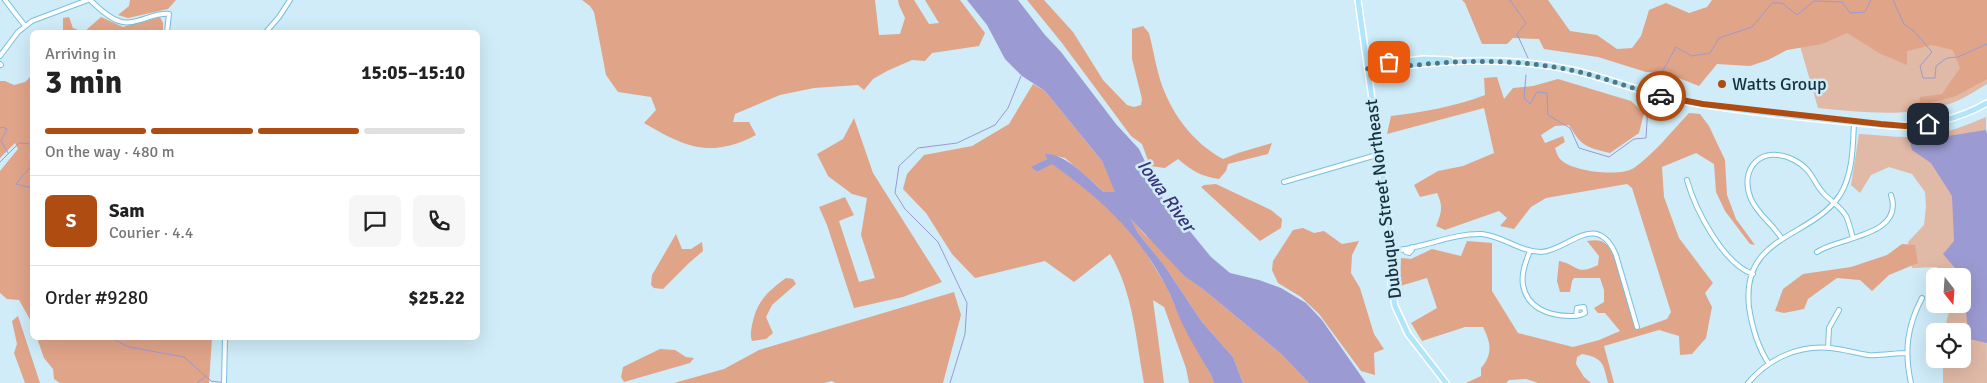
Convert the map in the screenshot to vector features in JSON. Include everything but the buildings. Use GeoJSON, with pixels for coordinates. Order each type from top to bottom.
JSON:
{"type":"FeatureCollection","features":[{"type":"Feature","properties":{"kind":"main road","name":"Dubuque Street Northeast"},"geometry":{"type":"LineString","coordinates":[[1358,0],[1390,219],[1392,289],[1399,316],[1412,340],[1446,383]]}},
{"type":"Feature","properties":{"kind":"main road"},"geometry":{"type":"LineString","coordinates":[[1368,68],[1465,61],[1514,62],[1555,67],[1592,75],[1646,92],[1703,104],[1893,126],[1928,124],[1957,117],[1987,104]]}},
{"type":"Feature","properties":{"kind":"street"},"geometry":{"type":"LineString","coordinates":[[5,0],[25,26]]}},
{"type":"Feature","properties":{"kind":"street"},"geometry":{"type":"LineString","coordinates":[[0,56],[12,39],[25,26],[40,18],[89,0],[114,20],[123,22],[160,13],[169,14],[167,30]]}},
{"type":"Feature","properties":{"kind":"street"},"geometry":{"type":"LineString","coordinates":[[268,30],[290,0]]}},
{"type":"Feature","properties":{"kind":"street"},"geometry":{"type":"LineString","coordinates":[[1769,364],[1759,347],[1750,315],[1749,295],[1753,274],[1766,252],[1782,239],[1820,215],[1834,203],[1844,188],[1849,174],[1854,121]]}},
{"type":"Feature","properties":{"kind":"street"},"geometry":{"type":"LineString","coordinates":[[1284,182],[1380,154]]}},
{"type":"Feature","properties":{"kind":"street"},"geometry":{"type":"LineString","coordinates":[[1782,239],[1775,228],[1760,213],[1748,191],[1748,171],[1757,160],[1771,155],[1784,156],[1795,161],[1810,173],[1821,190],[1846,217],[1853,238]]}},
{"type":"Feature","properties":{"kind":"street"},"geometry":{"type":"LineString","coordinates":[[1687,180],[1701,217],[1731,260],[1740,268],[1753,274]]}},
{"type":"Feature","properties":{"kind":"street"},"geometry":{"type":"LineString","coordinates":[[1818,252],[1828,246],[1873,232],[1886,221],[1894,206],[1891,195]]}},
{"type":"Feature","properties":{"kind":"street"},"geometry":{"type":"LineString","coordinates":[[1391,251],[1483,234],[1500,238],[1530,251],[1551,250],[1583,234],[1593,234],[1607,240],[1616,255],[1637,327]]}},
{"type":"Feature","properties":{"kind":"street"},"geometry":{"type":"LineString","coordinates":[[1530,251],[1522,279],[1528,298],[1549,314],[1576,316]]}},
{"type":"Feature","properties":{"kind":"street"},"geometry":{"type":"LineString","coordinates":[[1911,383],[1907,353],[1911,323],[1922,298]]}},
{"type":"Feature","properties":{"kind":"street"},"geometry":{"type":"LineString","coordinates":[[1828,348],[1829,328],[1839,310]]}},
{"type":"Feature","properties":{"kind":"street"},"geometry":{"type":"LineString","coordinates":[[224,383],[225,340]]}},
{"type":"Feature","properties":{"kind":"street"},"geometry":{"type":"LineString","coordinates":[[1748,383],[1769,364],[1802,349],[1828,348],[1871,355],[1907,353]]}},
{"type":"Feature","properties":{"kind":"shaded area"},"geometry":{"type":"Polygon","coordinates":[[[130,0],[176,0],[168,9],[128,18],[118,15],[129,6],[130,0]]]}},
{"type":"Feature","properties":{"kind":"shaded area"},"geometry":{"type":"Polygon","coordinates":[[[582,0],[875,0],[879,35],[900,34],[905,18],[898,0],[914,0],[929,24],[939,23],[925,0],[960,0],[985,33],[979,46],[932,53],[925,61],[912,60],[873,79],[864,90],[858,85],[814,88],[780,95],[735,114],[733,122],[749,122],[756,135],[725,147],[698,147],[685,144],[644,123],[656,110],[651,97],[618,92],[606,75],[594,12],[582,0]]]}},
{"type":"Feature","properties":{"kind":"shaded area"},"geometry":{"type":"Polygon","coordinates":[[[1027,0],[1044,0],[1073,32],[1103,80],[1127,105],[1134,107],[1141,105],[1142,99],[1132,59],[1132,29],[1143,26],[1149,33],[1165,93],[1175,113],[1196,139],[1223,159],[1272,143],[1268,154],[1228,164],[1226,171],[1219,179],[1207,177],[1178,159],[1165,168],[1150,166],[1142,144],[1131,136],[1062,43],[1027,0]]]}},
{"type":"Feature","properties":{"kind":"shaded area"},"geometry":{"type":"Polygon","coordinates":[[[1462,0],[1548,0],[1570,31],[1597,35],[1617,49],[1632,48],[1641,36],[1649,10],[1666,3],[1689,13],[1707,7],[1712,0],[1987,0],[1987,79],[1956,96],[1919,106],[1920,97],[1942,94],[1960,68],[1953,50],[1932,45],[1907,51],[1907,65],[1879,53],[1847,33],[1822,44],[1787,50],[1768,60],[1750,66],[1717,64],[1699,86],[1666,73],[1646,72],[1598,57],[1544,49],[1539,39],[1513,38],[1507,44],[1482,44],[1462,0]]]}},
{"type":"Feature","properties":{"kind":"shaded area"},"geometry":{"type":"Polygon","coordinates":[[[1987,0],[1987,84],[1954,102],[1917,111],[1884,113],[1818,108],[1798,39],[1987,0]]]}},
{"type":"Feature","properties":{"kind":"shaded area"},"geometry":{"type":"Polygon","coordinates":[[[69,17],[73,28],[78,30],[63,30],[63,18],[69,17]]]}},
{"type":"Feature","properties":{"kind":"shaded area"},"geometry":{"type":"Polygon","coordinates":[[[101,17],[123,27],[160,17],[163,23],[163,30],[86,30],[101,17]]]}},
{"type":"Feature","properties":{"kind":"shaded area"},"geometry":{"type":"Polygon","coordinates":[[[30,77],[30,319],[19,300],[7,299],[0,293],[0,171],[18,149],[15,143],[0,158],[0,81],[14,85],[25,82],[30,77]]]}},
{"type":"Feature","properties":{"kind":"shaded area"},"geometry":{"type":"Polygon","coordinates":[[[1497,77],[1504,99],[1513,88],[1533,86],[1558,79],[1631,101],[1644,113],[1639,133],[1610,153],[1585,145],[1569,125],[1555,126],[1541,135],[1545,143],[1563,136],[1565,142],[1555,148],[1559,158],[1566,163],[1585,170],[1608,173],[1627,171],[1634,168],[1656,149],[1689,113],[1700,114],[1709,126],[1725,160],[1727,195],[1736,219],[1755,245],[1750,244],[1725,211],[1716,192],[1714,164],[1696,153],[1662,167],[1664,197],[1679,238],[1713,283],[1705,293],[1712,307],[1706,338],[1692,354],[1680,355],[1679,336],[1659,330],[1604,346],[1614,383],[1608,383],[1599,360],[1582,354],[1577,357],[1576,364],[1584,377],[1591,383],[1538,383],[1526,379],[1509,380],[1506,383],[1466,383],[1481,376],[1481,368],[1488,358],[1490,348],[1483,327],[1465,327],[1422,341],[1411,323],[1437,308],[1427,278],[1400,286],[1401,258],[1411,259],[1432,249],[1461,256],[1467,241],[1492,243],[1492,291],[1518,333],[1573,347],[1599,340],[1620,331],[1605,313],[1598,313],[1594,308],[1604,302],[1604,290],[1600,278],[1574,278],[1570,292],[1560,292],[1557,281],[1559,261],[1581,270],[1598,265],[1599,256],[1587,241],[1602,241],[1611,250],[1636,330],[1667,319],[1671,312],[1632,188],[1627,184],[1546,198],[1531,207],[1514,229],[1500,226],[1507,218],[1499,211],[1445,230],[1436,226],[1441,209],[1437,193],[1420,197],[1414,185],[1438,171],[1463,166],[1494,153],[1484,108],[1387,134],[1391,116],[1462,103],[1485,95],[1484,78],[1497,77]]]}},
{"type":"Feature","properties":{"kind":"shaded area"},"geometry":{"type":"Polygon","coordinates":[[[1033,84],[1045,91],[1102,161],[1116,192],[1104,192],[1065,158],[1046,154],[1047,159],[1032,167],[1037,172],[1052,163],[1117,216],[1144,250],[1167,287],[1181,320],[1214,383],[1189,383],[1186,368],[1164,307],[1153,300],[1164,383],[1144,383],[1129,300],[1118,268],[1110,254],[1074,282],[1045,261],[975,278],[952,254],[926,213],[903,189],[907,174],[924,155],[972,146],[1009,124],[1033,84]]]}},
{"type":"Feature","properties":{"kind":"shaded area"},"geometry":{"type":"Polygon","coordinates":[[[1986,117],[1987,383],[1943,383],[1943,368],[1971,368],[1971,323],[1946,323],[1949,313],[1971,313],[1971,268],[1912,268],[1908,242],[1924,225],[1925,192],[1912,174],[1889,167],[1871,175],[1860,193],[1851,185],[1859,134],[1918,137],[1934,135],[1986,117]]]}},
{"type":"Feature","properties":{"kind":"shaded area"},"geometry":{"type":"Polygon","coordinates":[[[854,118],[873,173],[942,282],[903,297],[854,308],[827,225],[819,207],[845,197],[854,215],[839,221],[859,282],[875,278],[861,235],[867,198],[852,194],[828,176],[817,154],[843,139],[854,118]]]}},
{"type":"Feature","properties":{"kind":"shaded area"},"geometry":{"type":"Polygon","coordinates":[[[1216,184],[1271,210],[1282,219],[1281,228],[1260,241],[1201,187],[1216,184]]]}},
{"type":"Feature","properties":{"kind":"shaded area"},"geometry":{"type":"Polygon","coordinates":[[[1128,215],[1184,276],[1204,290],[1280,353],[1309,383],[1243,383],[1233,357],[1202,322],[1164,265],[1138,233],[1128,215]]]}},
{"type":"Feature","properties":{"kind":"shaded area"},"geometry":{"type":"Polygon","coordinates":[[[1303,228],[1314,233],[1324,231],[1342,244],[1359,241],[1352,255],[1351,273],[1360,288],[1374,334],[1384,349],[1374,353],[1375,375],[1361,371],[1319,314],[1301,297],[1278,283],[1272,270],[1273,261],[1293,230],[1303,228]]]}},
{"type":"Feature","properties":{"kind":"shaded area"},"geometry":{"type":"Polygon","coordinates":[[[676,234],[682,249],[691,249],[702,242],[703,251],[663,289],[654,288],[651,285],[652,275],[676,234]]]}},
{"type":"Feature","properties":{"kind":"shaded area"},"geometry":{"type":"Polygon","coordinates":[[[1902,244],[1915,245],[1918,263],[1889,275],[1872,291],[1860,280],[1837,278],[1808,299],[1804,309],[1784,313],[1775,311],[1783,289],[1803,274],[1851,267],[1887,255],[1902,244]]]}},
{"type":"Feature","properties":{"kind":"shaded area"},"geometry":{"type":"Polygon","coordinates":[[[786,278],[793,279],[796,284],[772,305],[766,317],[773,333],[766,339],[752,341],[752,325],[760,303],[773,288],[786,278]]]}},
{"type":"Feature","properties":{"kind":"shaded area"},"geometry":{"type":"Polygon","coordinates":[[[954,292],[961,315],[943,383],[835,383],[832,381],[824,383],[674,383],[724,369],[759,350],[954,292]]]}},
{"type":"Feature","properties":{"kind":"shaded area"},"geometry":{"type":"Polygon","coordinates":[[[18,316],[40,383],[25,383],[14,353],[17,344],[12,321],[18,316]]]}},
{"type":"Feature","properties":{"kind":"shaded area"},"geometry":{"type":"Polygon","coordinates":[[[38,340],[212,340],[209,383],[60,383],[54,379],[53,369],[44,358],[38,340]]]}},
{"type":"Feature","properties":{"kind":"shaded area"},"geometry":{"type":"Polygon","coordinates":[[[660,349],[675,350],[686,357],[694,358],[690,363],[624,382],[621,377],[623,367],[660,349]]]}},
{"type":"Feature","properties":{"kind":"water"},"geometry":{"type":"Polygon","coordinates":[[[967,0],[1018,0],[1116,124],[1139,149],[1162,197],[1211,257],[1230,273],[1281,288],[1306,303],[1322,320],[1366,383],[1309,383],[1280,353],[1204,290],[1184,276],[1130,218],[1138,233],[1164,265],[1202,322],[1233,357],[1243,383],[1214,383],[1184,328],[1166,286],[1143,249],[1130,233],[1102,204],[1052,164],[1037,172],[1031,167],[1047,159],[1045,154],[1053,155],[1069,162],[1104,192],[1115,192],[1102,161],[1045,91],[1022,76],[1005,59],[987,25],[967,0]]]}},
{"type":"Feature","properties":{"kind":"water"},"geometry":{"type":"Polygon","coordinates":[[[1986,130],[1987,343],[1971,339],[1971,323],[1967,323],[1966,313],[1971,313],[1971,268],[1955,268],[1943,254],[1954,241],[1952,196],[1931,163],[1912,150],[1910,142],[1986,130]]]}},
{"type":"Feature","properties":{"kind":"waterway"},"geometry":{"type":"LineString","coordinates":[[1510,0],[1526,23],[1517,34],[1528,58]]}},
{"type":"Feature","properties":{"kind":"waterway"},"geometry":{"type":"LineString","coordinates":[[1655,85],[1676,47],[1692,56],[1710,53],[1719,38],[1752,27],[1772,3],[1782,3],[1797,15],[1814,1],[1842,2],[1850,13],[1865,12],[1871,0]]}},
{"type":"Feature","properties":{"kind":"waterway"},"geometry":{"type":"LineString","coordinates":[[1893,0],[1904,24],[1915,32],[1932,52],[1920,66],[1923,78],[1935,78],[1936,66],[1947,58],[1958,57],[1987,44]]}},
{"type":"Feature","properties":{"kind":"waterway"},"geometry":{"type":"LineString","coordinates":[[1526,75],[1524,98],[1530,104],[1537,92],[1547,93],[1548,115],[1570,128],[1579,148],[1609,157],[1634,139],[1646,138],[1648,105]]}},
{"type":"Feature","properties":{"kind":"waterway"},"geometry":{"type":"LineString","coordinates":[[950,383],[965,334],[967,303],[938,242],[905,209],[895,193],[899,166],[918,148],[957,143],[995,125],[1008,108],[1021,76]]}},
{"type":"Feature","properties":{"kind":"waterway"},"geometry":{"type":"LineString","coordinates":[[0,128],[7,129],[1,141],[8,153]]}},
{"type":"Feature","properties":{"kind":"waterway"},"geometry":{"type":"LineString","coordinates":[[0,162],[19,143],[30,144]]}},
{"type":"Feature","properties":{"kind":"waterway"},"geometry":{"type":"LineString","coordinates":[[30,167],[16,184],[30,188]]}},
{"type":"Feature","properties":{"kind":"waterway"},"geometry":{"type":"LineString","coordinates":[[115,340],[129,347],[184,357],[211,381],[226,383]]}},
{"type":"Feature","properties":{"kind":"waterway"},"geometry":{"type":"LineString","coordinates":[[197,383],[206,376]]}},
{"type":"Feature","properties":{"kind":"way so far"},"geometry":{"type":"LineString","coordinates":[[1389,62],[1367,64],[1368,71],[1406,65],[1465,61],[1530,63],[1576,71],[1661,96]]}},
{"type":"Feature","properties":{"kind":"place","name":"Watts Group"},"geometry":{"type":"Point","coordinates":[1722,84]}},
{"type":"Feature","properties":{"kind":"route"},"geometry":{"type":"LineString","coordinates":[[1661,96],[1703,104],[1893,126],[1928,124]]}},
{"type":"Feature","properties":{"kind":"water label","name":"Iowa River"},"geometry":{"type":"Point","coordinates":[1167,195]}}]}
